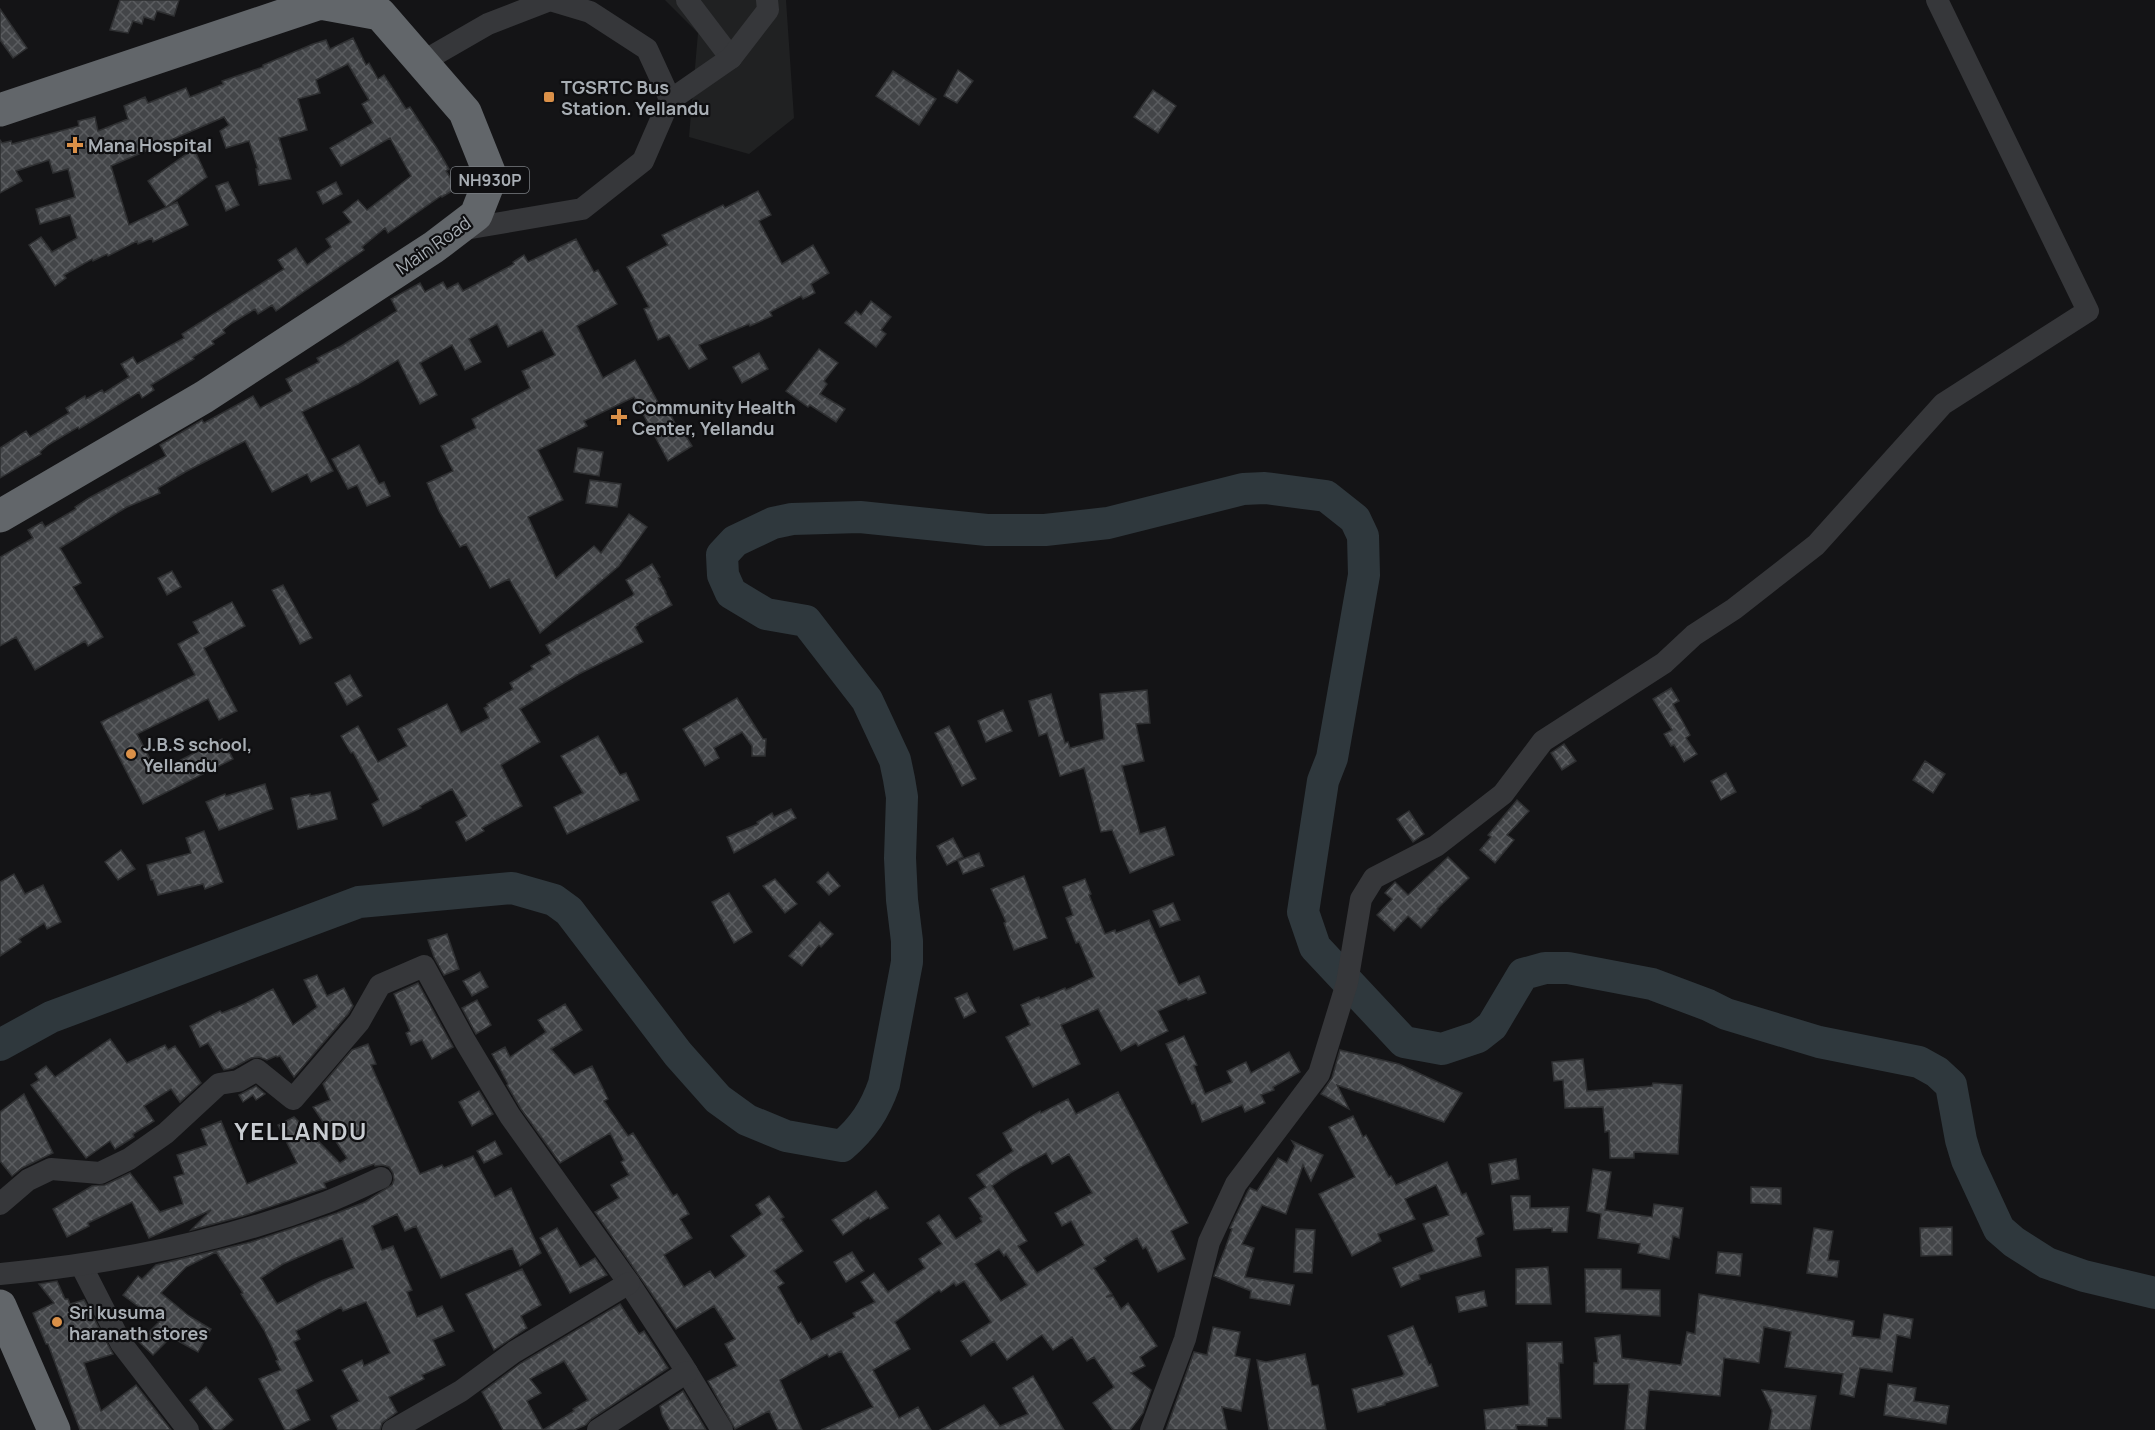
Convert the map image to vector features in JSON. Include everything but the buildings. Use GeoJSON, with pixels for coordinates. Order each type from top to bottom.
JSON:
{"type":"FeatureCollection","features":[{"type":"Feature","properties":{"kind":"highway","name":"Main Road"},"geometry":{"type":"LineString","coordinates":[[0,110],[320,3],[380,14],[465,112],[491,177],[476,214],[434,247],[204,397],[0,516]]}},
{"type":"Feature","properties":{"kind":"highway"},"geometry":{"type":"LineString","coordinates":[[0,1306],[54,1430]]}},
{"type":"Feature","properties":{"kind":"street"},"geometry":{"type":"LineString","coordinates":[[422,62],[488,24],[550,0],[590,12],[647,49],[670,99],[643,161],[582,209],[454,231]]}},
{"type":"Feature","properties":{"kind":"street"},"geometry":{"type":"LineString","coordinates":[[687,0],[731,58]]}},
{"type":"Feature","properties":{"kind":"street"},"geometry":{"type":"LineString","coordinates":[[669,101],[731,58],[768,10],[767,0]]}},
{"type":"Feature","properties":{"kind":"street"},"geometry":{"type":"LineString","coordinates":[[1151,1430],[1185,1339],[1209,1242],[1236,1184],[1319,1074],[1347,983],[1360,899],[1374,878],[1436,846],[1503,794],[1543,741],[1664,663],[1694,635],[1734,609],[1816,545],[1943,404],[2088,310],[1937,0]]}},
{"type":"Feature","properties":{"kind":"street"},"geometry":{"type":"LineString","coordinates":[[0,1204],[28,1180],[51,1169],[100,1173],[129,1160],[166,1133],[219,1084],[238,1081],[258,1070],[293,1099],[359,1022],[380,985],[424,966],[510,1116],[629,1283],[722,1430]]}},
{"type":"Feature","properties":{"kind":"street"},"geometry":{"type":"LineString","coordinates":[[0,1274],[81,1265],[225,1235],[327,1202],[381,1178]]}},
{"type":"Feature","properties":{"kind":"street"},"geometry":{"type":"LineString","coordinates":[[81,1265],[121,1343],[188,1430]]}},
{"type":"Feature","properties":{"kind":"street"},"geometry":{"type":"LineString","coordinates":[[393,1430],[461,1391],[514,1352],[629,1283]]}},
{"type":"Feature","properties":{"kind":"street"},"geometry":{"type":"LineString","coordinates":[[598,1430],[687,1372]]}},
{"type":"Feature","properties":{"kind":"shaded area"},"geometry":{"type":"Polygon","coordinates":[[[665,0],[786,0],[794,118],[749,154],[689,137],[698,33],[665,0]]]}},
{"type":"Feature","properties":{"kind":"waterway"},"geometry":{"type":"LineString","coordinates":[[0,1045],[51,1017],[359,902],[512,888],[554,900],[569,911],[678,1054],[718,1099],[747,1120],[786,1136],[842,1146],[868,1118],[884,1084],[907,962],[900,858],[902,797],[899,779],[895,760],[867,700],[806,621],[766,614],[731,593],[723,575],[722,555],[735,541],[773,523],[792,519],[860,517],[987,530],[1045,530],[1108,523],[1243,489],[1265,488],[1326,496],[1355,519],[1363,536],[1364,575],[1332,758],[1323,781],[1303,912],[1315,947],[1404,1042],[1442,1049],[1478,1037],[1492,1026],[1523,974],[1545,968],[1568,968],[1652,984],[1726,1014],[1819,1042],[1919,1062],[1937,1072],[1951,1085],[1967,1160],[1999,1229],[2014,1242],[2047,1263],[2084,1276],[2155,1293]]}},
{"type":"Feature","properties":{"kind":"place","name":"TGSRTC Bus Station. Yellandu"},"geometry":{"type":"Point","coordinates":[549,97]}},
{"type":"Feature","properties":{"kind":"place","name":"Mana Hospital"},"geometry":{"type":"Point","coordinates":[75,145]}},
{"type":"Feature","properties":{"kind":"place","name":"Community Health Center, Yellandu"},"geometry":{"type":"Point","coordinates":[619,417]}},
{"type":"Feature","properties":{"kind":"place","name":"J.B.S school, Yellandu"},"geometry":{"type":"Point","coordinates":[131,754]}},
{"type":"Feature","properties":{"kind":"place","name":"Sri kusuma haranath stores"},"geometry":{"type":"Point","coordinates":[57,1322]}},
{"type":"Feature","properties":{"kind":"district","name":"YELLANDU"},"geometry":{"type":"Point","coordinates":[301,1130]}}]}
